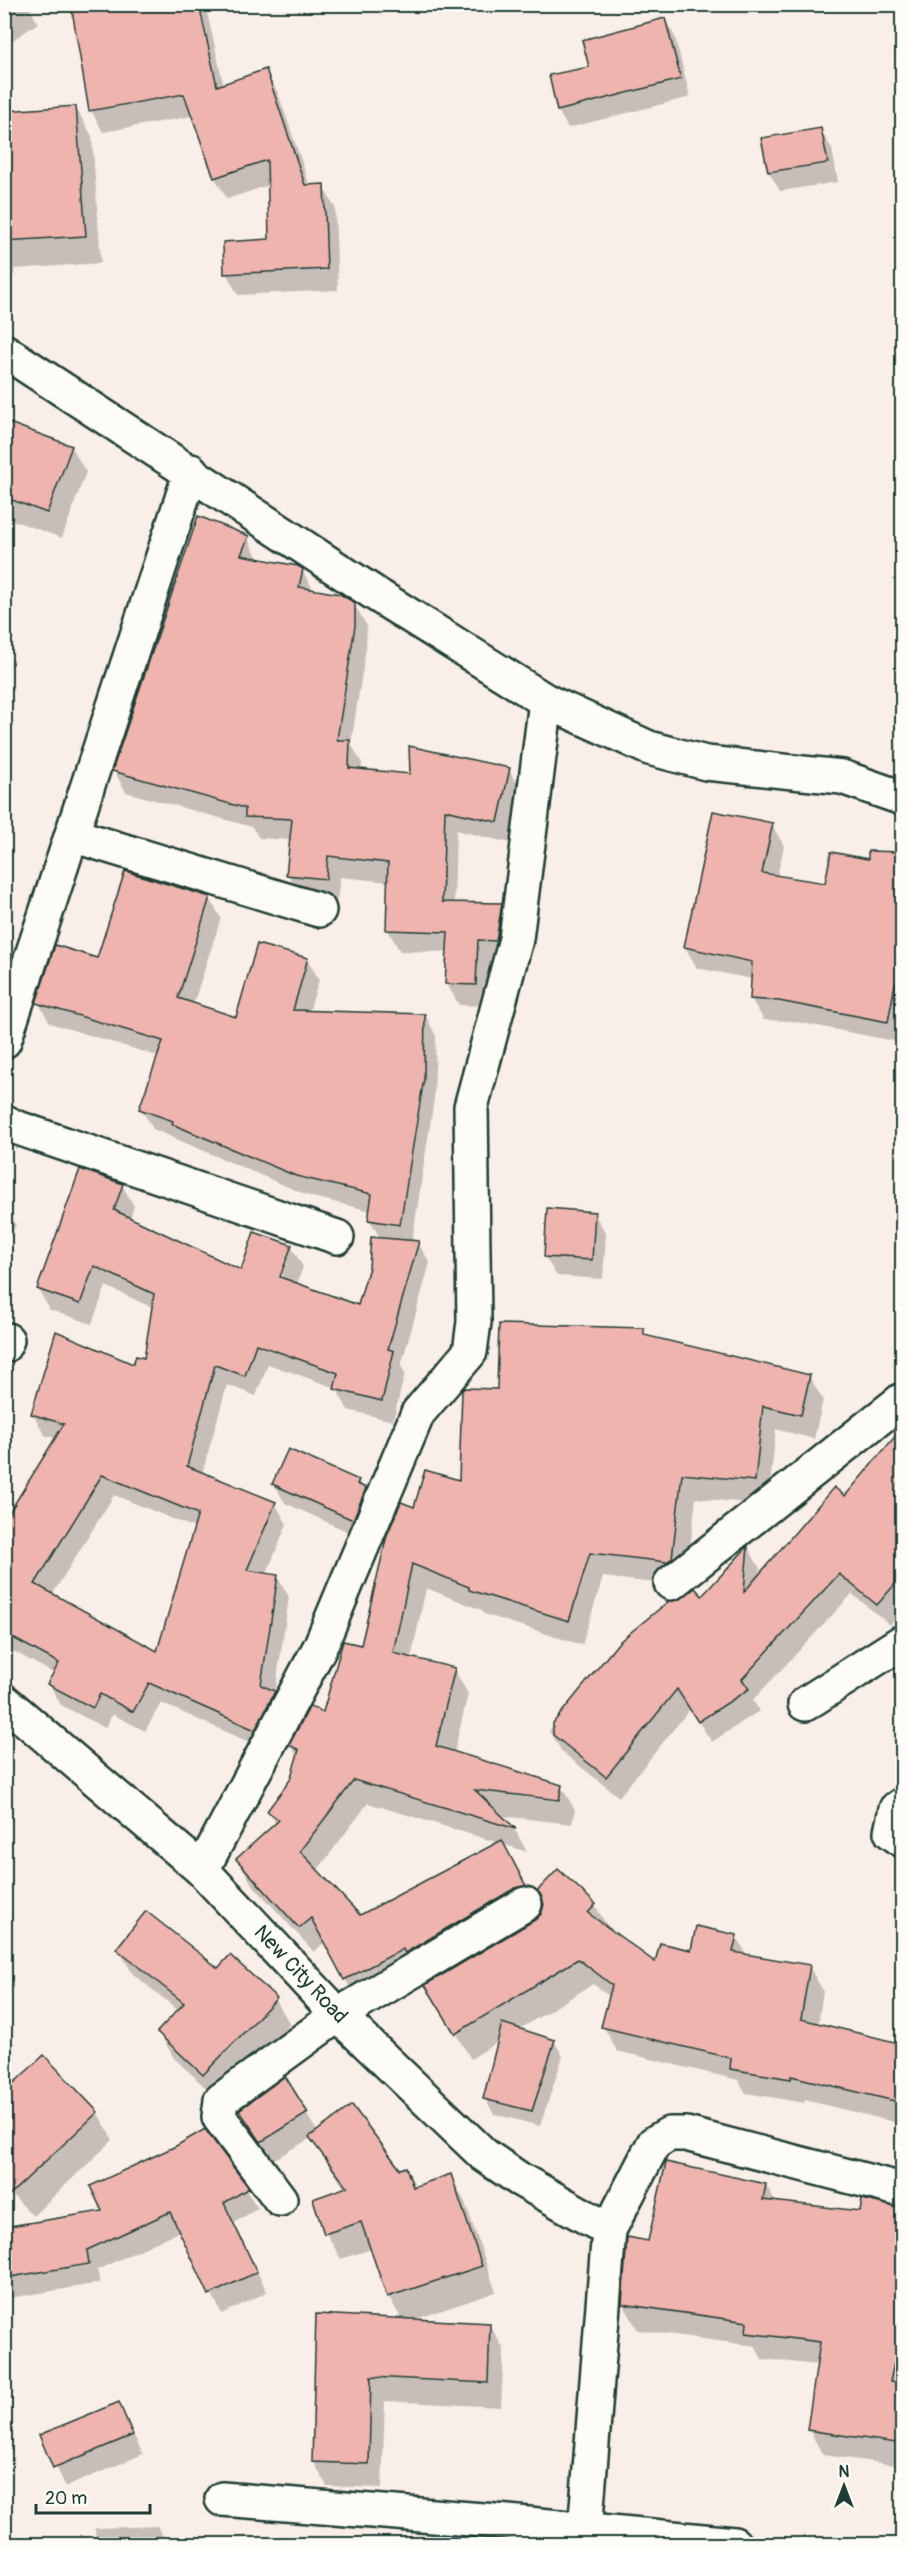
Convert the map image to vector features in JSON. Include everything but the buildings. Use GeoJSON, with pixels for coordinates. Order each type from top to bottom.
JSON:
{"type":"FeatureCollection","features":[{"type":"Feature","properties":{"kind":"street"},"geometry":{"type":"LineString","coordinates":[[4,351],[191,471],[377,595],[546,701],[660,751],[706,764],[842,777],[903,798]]}},
{"type":"Feature","properties":{"kind":"street"},"geometry":{"type":"LineString","coordinates":[[4,1041],[191,471]]}},
{"type":"Feature","properties":{"kind":"street"},"geometry":{"type":"LineString","coordinates":[[202,1869],[320,1647],[418,1413],[470,1352],[474,1322],[471,1107],[516,939],[546,701]]}},
{"type":"Feature","properties":{"kind":"street"},"geometry":{"type":"LineString","coordinates":[[72,835],[318,910]]}},
{"type":"Feature","properties":{"kind":"street"},"geometry":{"type":"LineString","coordinates":[[4,1121],[12,1126],[337,1238]]}},
{"type":"Feature","properties":{"kind":"street"},"geometry":{"type":"LineString","coordinates":[[671,1583],[903,1400]]}},
{"type":"Feature","properties":{"kind":"street"},"geometry":{"type":"LineString","coordinates":[[805,1704],[903,1642]]}},
{"type":"Feature","properties":{"kind":"street","name":"New City Road"},"geometry":{"type":"LineString","coordinates":[[4,1701],[202,1869],[338,2015],[484,2155],[519,2179],[609,2230]]}},
{"type":"Feature","properties":{"kind":"street"},"geometry":{"type":"LineString","coordinates":[[903,1805],[896,1809],[891,1832],[903,1840]]}},
{"type":"Feature","properties":{"kind":"street"},"geometry":{"type":"LineString","coordinates":[[280,2199],[219,2117],[220,2100],[338,2015],[525,1904]]}},
{"type":"Feature","properties":{"kind":"street"},"geometry":{"type":"LineString","coordinates":[[585,2537],[609,2230],[654,2143],[669,2134],[686,2134],[903,2190]]}},
{"type":"Feature","properties":{"kind":"street"},"geometry":{"type":"LineString","coordinates":[[222,2499],[585,2537],[734,2544]]}}]}
